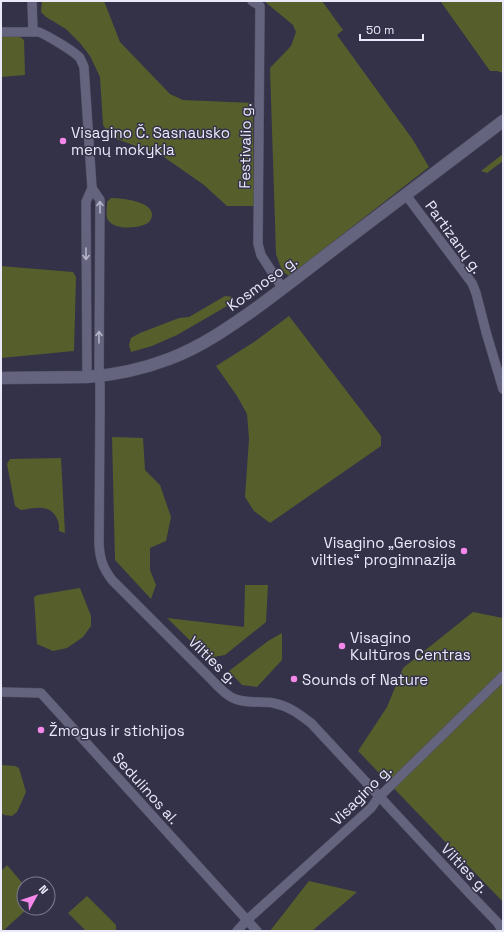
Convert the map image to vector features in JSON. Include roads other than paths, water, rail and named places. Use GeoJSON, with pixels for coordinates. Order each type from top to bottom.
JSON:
{"type":"FeatureCollection","features":[{"type":"Feature","properties":{"kind":"main road","name":"Kosmoso g."},"geometry":{"type":"LineString","coordinates":[[1,378],[93,376],[135,370],[170,359],[195,347],[225,330],[283,288],[503,121]]}},
{"type":"Feature","properties":{"kind":"street"},"geometry":{"type":"LineString","coordinates":[[32,1],[33,32]]}},
{"type":"Feature","properties":{"kind":"street","name":"Festivalio g."},"geometry":{"type":"LineString","coordinates":[[252,1],[260,6],[258,244],[261,255],[283,288]]}},
{"type":"Feature","properties":{"kind":"street"},"geometry":{"type":"LineString","coordinates":[[1,32],[39,32],[45,34],[74,53],[80,59],[84,67],[92,188],[86,202],[93,376]]}},
{"type":"Feature","properties":{"kind":"street"},"geometry":{"type":"LineString","coordinates":[[92,188],[100,200],[93,376]]}},
{"type":"Feature","properties":{"kind":"street","name":"Partizanų g."},"geometry":{"type":"LineString","coordinates":[[406,195],[472,283],[503,389]]}},
{"type":"Feature","properties":{"kind":"street","name":"Vilties g."},"geometry":{"type":"LineString","coordinates":[[93,376],[100,384],[99,544],[100,556],[105,571],[117,585],[231,697],[243,701],[273,703],[285,706],[298,712],[311,723],[497,922],[503,931]]}},
{"type":"Feature","properties":{"kind":"street","name":"Visagino g."},"geometry":{"type":"LineString","coordinates":[[237,931],[247,920],[371,808],[379,797],[503,676]]}},
{"type":"Feature","properties":{"kind":"street","name":"Sedulinos al."},"geometry":{"type":"LineString","coordinates":[[1,692],[41,693],[257,931]]}},
{"type":"Feature","properties":{"kind":"place","name":"Visagino Č. Sasnausko menų mokykla"},"geometry":{"type":"Point","coordinates":[63,141]}},
{"type":"Feature","properties":{"kind":"place","name":"Visagino „Gerosios vilties“ progimnazija"},"geometry":{"type":"Point","coordinates":[464,551]}},
{"type":"Feature","properties":{"kind":"place","name":"Visagino Kultūros Centras"},"geometry":{"type":"Point","coordinates":[342,646]}},
{"type":"Feature","properties":{"kind":"place","name":"Sounds of Nature"},"geometry":{"type":"Point","coordinates":[294,679]}},
{"type":"Feature","properties":{"kind":"place","name":"Žmogus ir stichijos"},"geometry":{"type":"Point","coordinates":[41,730]}}]}
